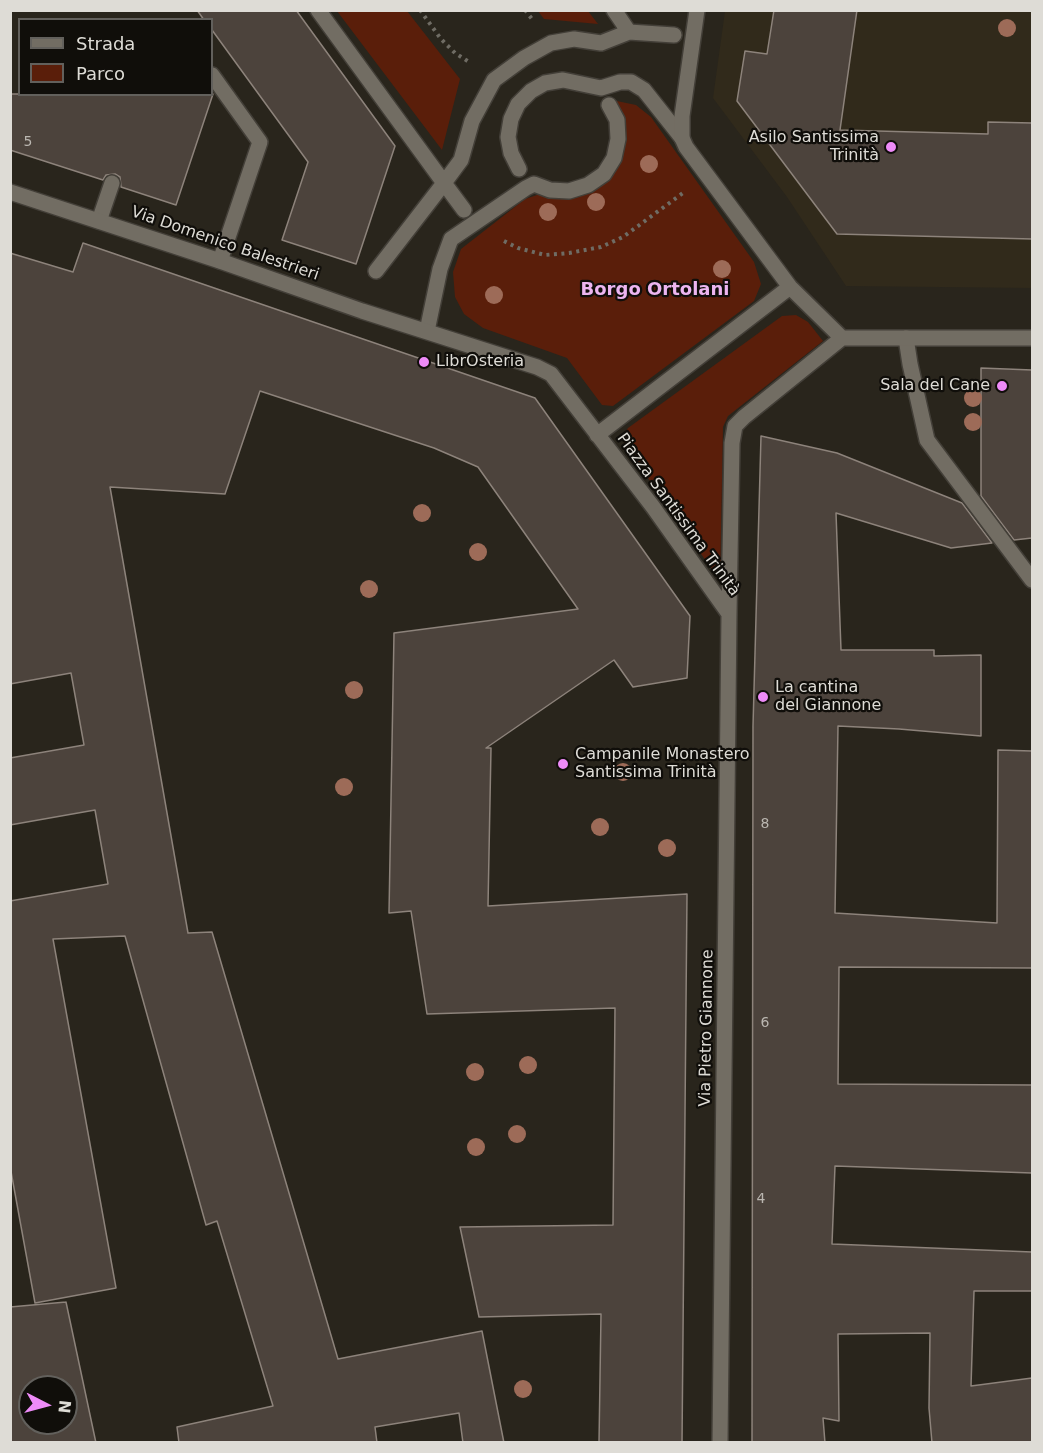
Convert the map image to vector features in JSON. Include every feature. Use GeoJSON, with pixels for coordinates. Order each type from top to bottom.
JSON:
{"type":"FeatureCollection","features":[{"type":"Feature","properties":{"kind":"street"},"geometry":{"type":"LineString","coordinates":[[318,10],[464,210]]}},
{"type":"Feature","properties":{"kind":"street"},"geometry":{"type":"LineString","coordinates":[[614,10],[630,32]]}},
{"type":"Feature","properties":{"kind":"street"},"geometry":{"type":"LineString","coordinates":[[682,138],[682,116],[697,10]]}},
{"type":"Feature","properties":{"kind":"street"},"geometry":{"type":"LineString","coordinates":[[376,271],[461,160],[472,121],[494,80],[524,58],[551,43],[574,39],[601,43],[630,32],[674,35]]}},
{"type":"Feature","properties":{"kind":"street"},"geometry":{"type":"LineString","coordinates":[[213,76],[260,142],[220,261]]}},
{"type":"Feature","properties":{"kind":"street"},"geometry":{"type":"LineString","coordinates":[[519,169],[511,153],[508,137],[511,119],[518,104],[531,91],[545,83],[563,80],[601,88],[620,82],[631,82],[644,90],[682,138],[706,176],[790,287],[842,338],[1032,338]]}},
{"type":"Feature","properties":{"kind":"street"},"geometry":{"type":"LineString","coordinates":[[427,331],[440,269],[451,239],[534,184],[550,190],[569,191],[588,185],[604,174],[614,158],[618,139],[617,120],[609,105]]}},
{"type":"Feature","properties":{"kind":"street"},"geometry":{"type":"LineString","coordinates":[[99,221],[112,183]]}},
{"type":"Feature","properties":{"kind":"street","name":"Via Domenico Balestrieri"},"geometry":{"type":"LineString","coordinates":[[10,192],[427,331]]}},
{"type":"Feature","properties":{"kind":"street","name":"Piazza Santissima Trinità"},"geometry":{"type":"LineString","coordinates":[[597,435],[790,287]]}},
{"type":"Feature","properties":{"kind":"street","name":"Piazza Santissima Trinità"},"geometry":{"type":"LineString","coordinates":[[427,331],[537,367],[551,374],[653,507],[729,614]]}},
{"type":"Feature","properties":{"kind":"street","name":"Piazza Santissima Trinità"},"geometry":{"type":"LineString","coordinates":[[729,614],[732,443],[735,426],[842,338]]}},
{"type":"Feature","properties":{"kind":"street"},"geometry":{"type":"LineString","coordinates":[[906,338],[927,440],[1032,580]]}},
{"type":"Feature","properties":{"kind":"street","name":"Via Pietro Giannone"},"geometry":{"type":"LineString","coordinates":[[720,1443],[729,614]]}},
{"type":"Feature","properties":{"kind":"path"},"geometry":{"type":"LineString","coordinates":[[420,10],[441,39]]}},
{"type":"Feature","properties":{"kind":"path"},"geometry":{"type":"LineString","coordinates":[[502,240],[518,248],[545,255],[601,247],[623,237],[690,187]]}},
{"type":"Feature","properties":{"kind":"shaded area","name":"Asilo Santissima Trinità"},"geometry":{"type":"Polygon","coordinates":[[[725,11],[1032,11],[1032,288],[846,286],[787,197],[713,98],[725,11]]]}},
{"type":"Feature","properties":{"kind":"green space"},"geometry":{"type":"Polygon","coordinates":[[[337,11],[407,11],[460,79],[442,150],[337,11]]]}},
{"type":"Feature","properties":{"kind":"green space"},"geometry":{"type":"Polygon","coordinates":[[[538,11],[588,11],[598,24],[544,19],[538,11]]]}},
{"type":"Feature","properties":{"kind":"green space"},"geometry":{"type":"Polygon","coordinates":[[[612,100],[636,105],[651,117],[754,262],[761,284],[754,301],[613,406],[602,405],[567,358],[483,328],[464,314],[455,297],[453,272],[461,249],[525,199],[610,171],[612,100]]]}},
{"type":"Feature","properties":{"kind":"green space"},"geometry":{"type":"Polygon","coordinates":[[[796,315],[808,322],[823,341],[728,416],[723,427],[720,581],[625,445],[622,436],[628,428],[782,316],[796,315]]]}},
{"type":"Feature","properties":{"kind":"building"},"geometry":{"type":"Polygon","coordinates":[[[197,10],[296,10],[395,146],[356,264],[282,240],[308,162],[213,31],[213,18],[203,18],[197,10]]]}},
{"type":"Feature","properties":{"kind":"building"},"geometry":{"type":"Polygon","coordinates":[[[774,10],[857,10],[840,130],[988,134],[988,122],[1032,123],[1032,239],[837,234],[737,101],[745,51],[767,54],[774,10]]]}},
{"type":"Feature","properties":{"kind":"building"},"geometry":{"type":"Polygon","coordinates":[[[10,94],[18,94],[18,96],[212,96],[176,205],[121,187],[120,177],[115,174],[106,175],[103,180],[10,150],[10,94]]]}},
{"type":"Feature","properties":{"kind":"building"},"geometry":{"type":"Polygon","coordinates":[[[83,243],[535,398],[690,616],[687,678],[633,687],[614,660],[486,748],[491,748],[488,906],[687,894],[682,1443],[599,1443],[601,1314],[479,1317],[460,1227],[613,1225],[615,1008],[427,1014],[411,911],[389,913],[394,633],[578,609],[478,467],[434,448],[260,391],[225,494],[110,487],[188,933],[212,932],[338,1359],[482,1331],[504,1443],[463,1443],[459,1413],[375,1427],[377,1443],[179,1443],[177,1427],[273,1406],[217,1221],[206,1225],[125,936],[53,939],[116,1288],[35,1303],[10,1166],[10,901],[108,884],[95,810],[10,825],[10,758],[84,745],[71,673],[10,684],[10,253],[73,272],[83,243]]]}},
{"type":"Feature","properties":{"kind":"building"},"geometry":{"type":"Polygon","coordinates":[[[981,368],[1032,370],[1032,538],[1014,540],[981,496],[981,368]]]}},
{"type":"Feature","properties":{"kind":"building"},"geometry":{"type":"Polygon","coordinates":[[[761,436],[837,453],[962,503],[992,543],[951,548],[836,513],[841,650],[934,650],[934,656],[981,655],[981,736],[838,726],[835,913],[997,923],[998,750],[1032,751],[1032,968],[839,967],[838,1084],[1032,1085],[1032,1173],[835,1166],[832,1244],[1032,1252],[1032,1291],[974,1291],[971,1386],[1032,1378],[1032,1443],[932,1443],[929,1408],[930,1333],[838,1334],[839,1421],[823,1418],[825,1443],[752,1443],[753,726],[761,436]]]}},
{"type":"Feature","properties":{"kind":"building"},"geometry":{"type":"Polygon","coordinates":[[[66,1302],[96,1443],[10,1443],[10,1307],[66,1302]]]}},
{"type":"Feature","properties":{"kind":"place","name":"Asilo Santissima Trinità"},"geometry":{"type":"Point","coordinates":[891,147]}},
{"type":"Feature","properties":{"kind":"place","name":"LibrOsteria"},"geometry":{"type":"Point","coordinates":[424,362]}},
{"type":"Feature","properties":{"kind":"place","name":"Sala del Cane"},"geometry":{"type":"Point","coordinates":[1002,386]}},
{"type":"Feature","properties":{"kind":"place","name":"La cantina del Giannone"},"geometry":{"type":"Point","coordinates":[763,697]}},
{"type":"Feature","properties":{"kind":"place","name":"Campanile Monastero Santissima Trinità"},"geometry":{"type":"Point","coordinates":[563,764]}},
{"type":"Feature","properties":{"kind":"district","name":"Borgo Ortolani"},"geometry":{"type":"Point","coordinates":[655,290]}}]}
